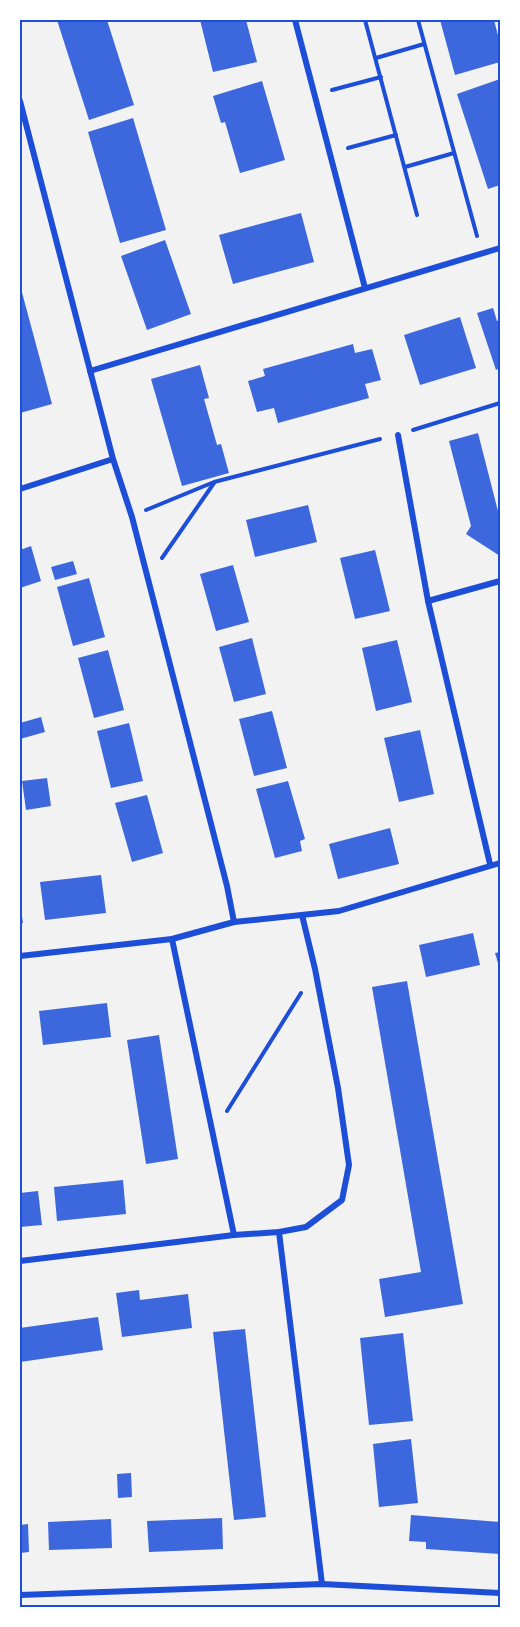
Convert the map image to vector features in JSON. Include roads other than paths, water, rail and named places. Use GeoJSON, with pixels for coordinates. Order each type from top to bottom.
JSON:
{"type":"FeatureCollection","features":[{"type":"Feature","properties":{"kind":"street"},"geometry":{"type":"LineString","coordinates":[[295,20],[365,288]]}},
{"type":"Feature","properties":{"kind":"street"},"geometry":{"type":"LineString","coordinates":[[20,100],[113,459],[132,517],[148,578],[227,886],[234,922]]}},
{"type":"Feature","properties":{"kind":"street"},"geometry":{"type":"LineString","coordinates":[[90,371],[501,248]]}},
{"type":"Feature","properties":{"kind":"street"},"geometry":{"type":"LineString","coordinates":[[398,435],[428,601],[490,864]]}},
{"type":"Feature","properties":{"kind":"street"},"geometry":{"type":"LineString","coordinates":[[20,489],[113,459]]}},
{"type":"Feature","properties":{"kind":"street"},"geometry":{"type":"LineString","coordinates":[[428,601],[501,581]]}},
{"type":"Feature","properties":{"kind":"street"},"geometry":{"type":"LineString","coordinates":[[20,956],[172,939],[234,922],[339,911],[501,862]]}},
{"type":"Feature","properties":{"kind":"street"},"geometry":{"type":"LineString","coordinates":[[20,1261],[306,1227],[342,1200],[349,1165],[338,1088],[302,915]]}},
{"type":"Feature","properties":{"kind":"street"},"geometry":{"type":"LineString","coordinates":[[172,939],[234,1235]]}},
{"type":"Feature","properties":{"kind":"street"},"geometry":{"type":"LineString","coordinates":[[279,1232],[322,1584]]}},
{"type":"Feature","properties":{"kind":"street"},"geometry":{"type":"LineString","coordinates":[[20,1595],[322,1584],[501,1593]]}}]}
